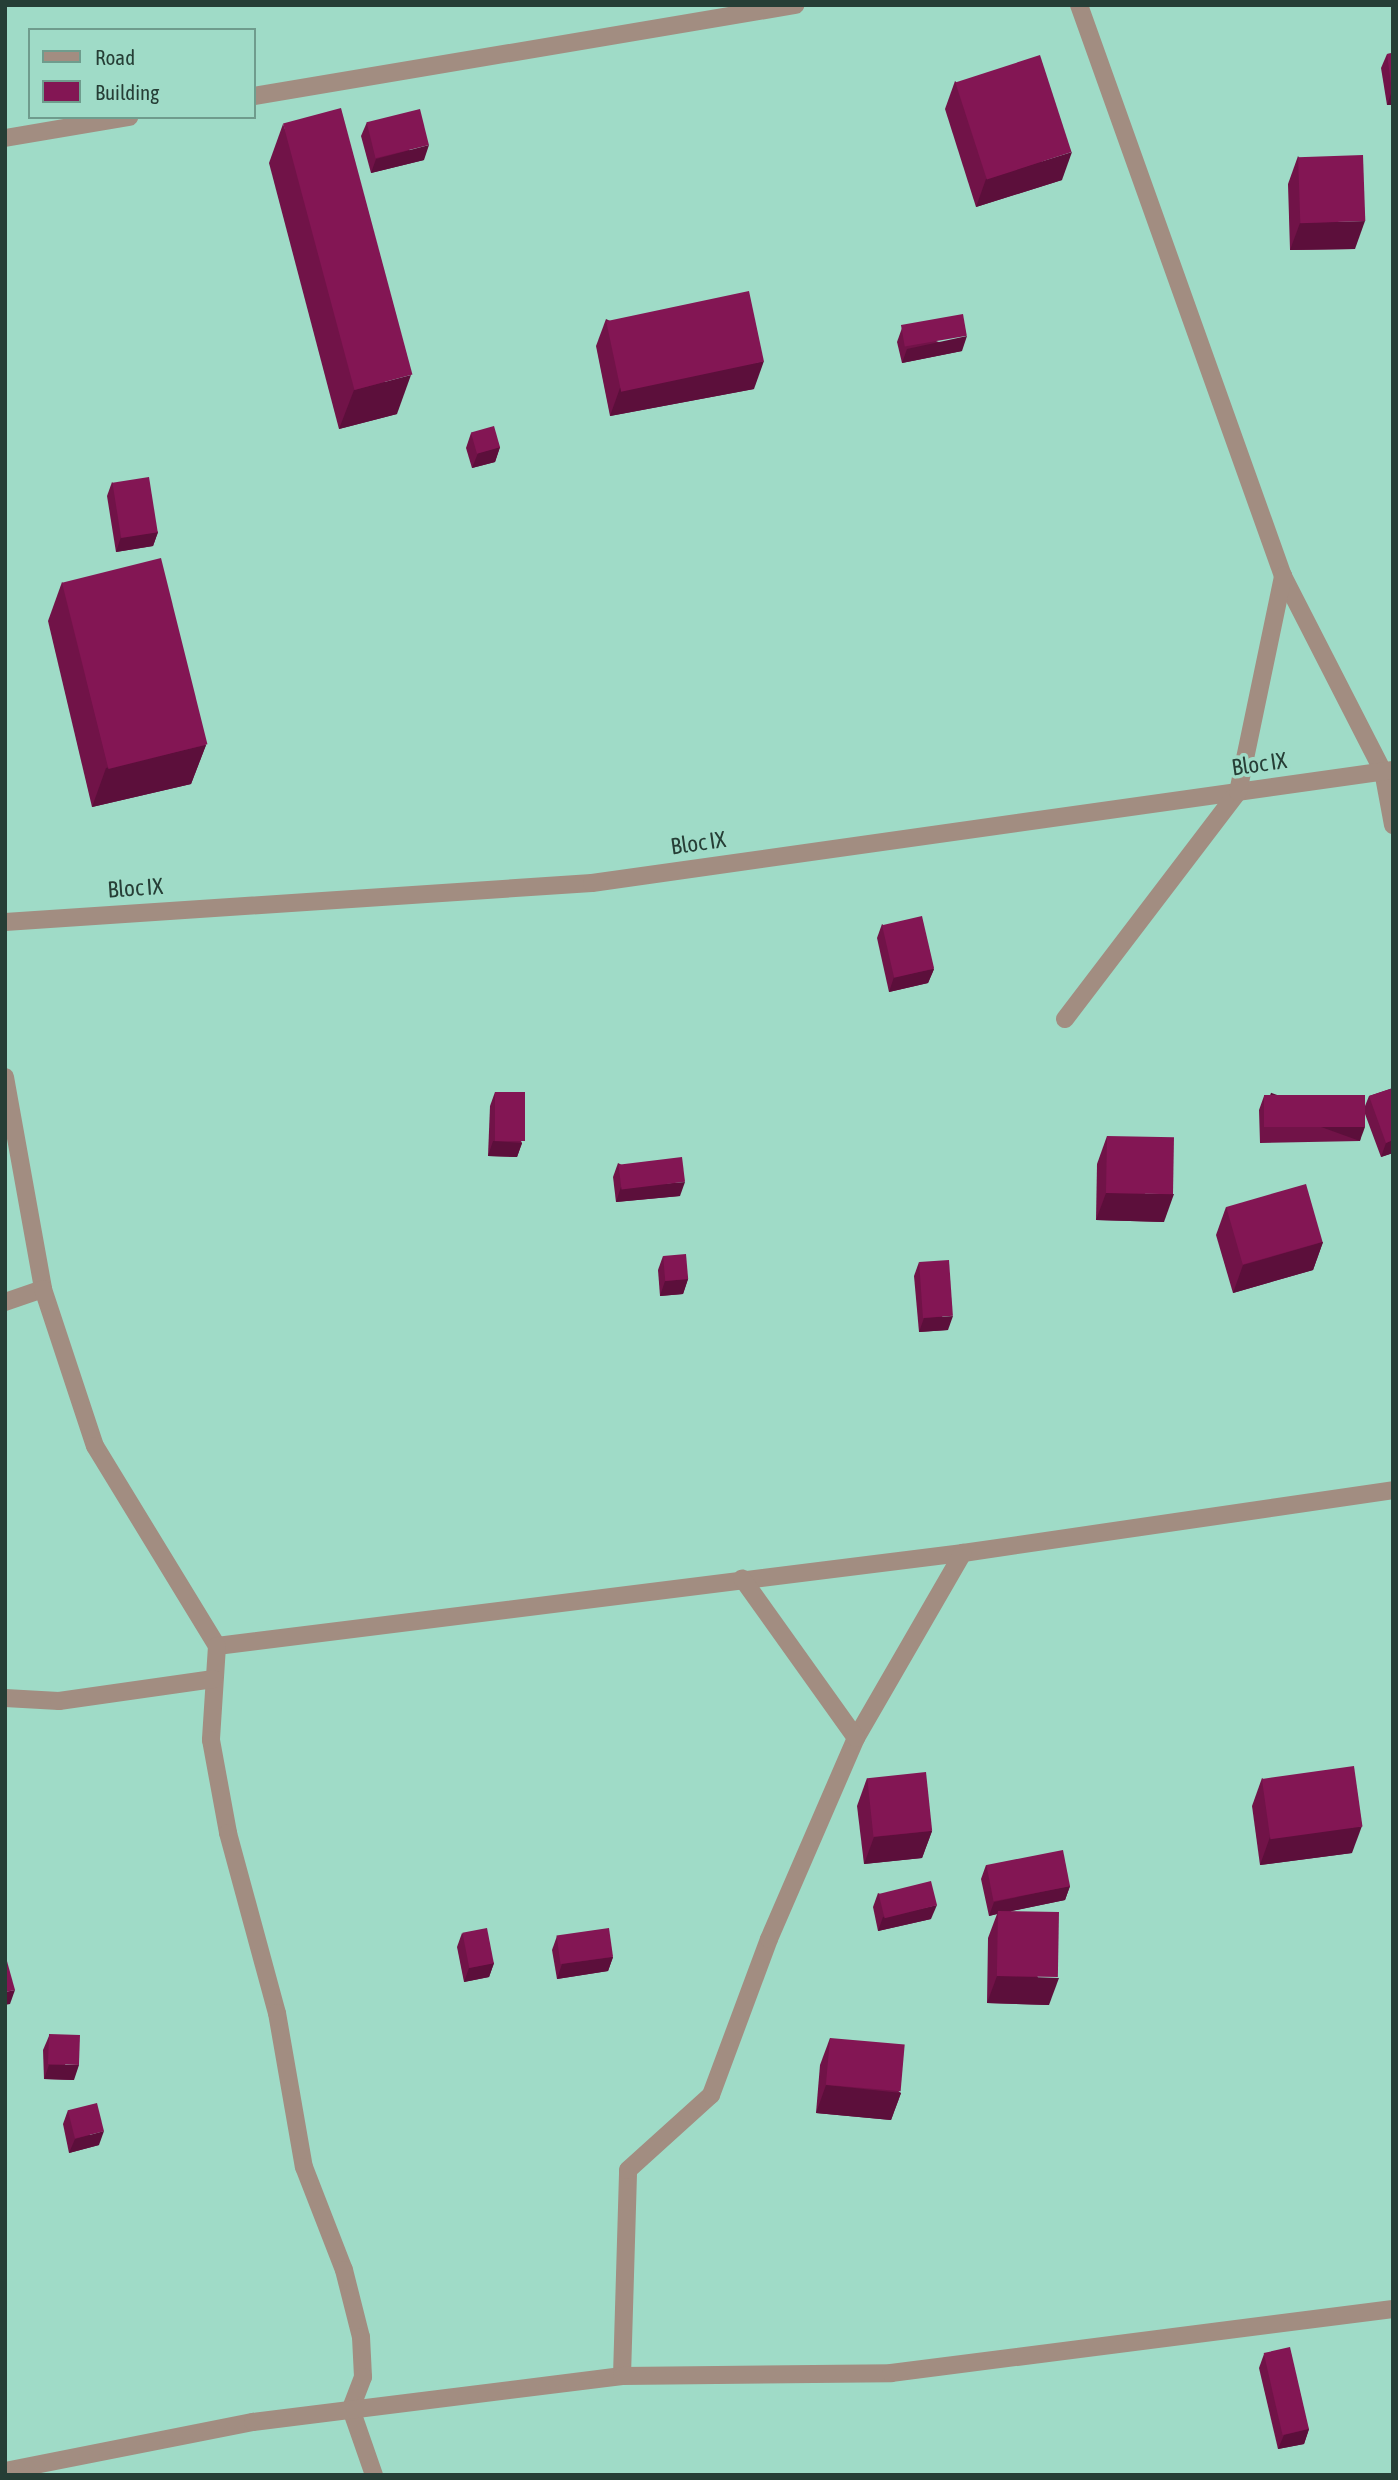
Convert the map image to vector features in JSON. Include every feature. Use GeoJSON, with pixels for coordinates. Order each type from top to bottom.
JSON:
{"type":"FeatureCollection","features":[{"type":"Feature","properties":{"kind":"street"},"geometry":{"type":"LineString","coordinates":[[256,96],[795,5]]}},
{"type":"Feature","properties":{"kind":"street"},"geometry":{"type":"LineString","coordinates":[[1080,5],[1283,576],[1388,770],[1393,825]]}},
{"type":"Feature","properties":{"kind":"street"},"geometry":{"type":"LineString","coordinates":[[5,138],[117,119]]}},
{"type":"Feature","properties":{"kind":"street"},"geometry":{"type":"LineString","coordinates":[[1065,1019],[1238,792],[1283,576]]}},
{"type":"Feature","properties":{"kind":"street","name":"Bloc IX"},"geometry":{"type":"LineString","coordinates":[[5,922],[592,883],[1388,770]]}},
{"type":"Feature","properties":{"kind":"street"},"geometry":{"type":"LineString","coordinates":[[5,1077],[43,1289],[95,1446],[217,1646],[212,1679],[211,1740],[228,1833],[277,2013],[304,2167],[344,2270],[361,2337],[363,2377],[351,2409],[374,2475]]}},
{"type":"Feature","properties":{"kind":"street"},"geometry":{"type":"LineString","coordinates":[[5,1302],[43,1289]]}},
{"type":"Feature","properties":{"kind":"street"},"geometry":{"type":"LineString","coordinates":[[217,1646],[742,1578],[963,1553],[1393,1490]]}},
{"type":"Feature","properties":{"kind":"street"},"geometry":{"type":"LineString","coordinates":[[622,2376],[628,2170],[711,2095],[769,1938],[856,1738],[963,1553]]}},
{"type":"Feature","properties":{"kind":"street"},"geometry":{"type":"LineString","coordinates":[[742,1578],[856,1738]]}},
{"type":"Feature","properties":{"kind":"street"},"geometry":{"type":"LineString","coordinates":[[5,1698],[59,1701],[212,1679]]}},
{"type":"Feature","properties":{"kind":"street"},"geometry":{"type":"LineString","coordinates":[[5,2471],[351,2409],[622,2376],[891,2372],[1393,2309]]}},
{"type":"Feature","properties":{"kind":"building"},"geometry":{"type":"Polygon","coordinates":[[[1393,53],[1393,91],[1392,91],[1387,54],[1393,53]]]}},
{"type":"Feature","properties":{"kind":"building"},"geometry":{"type":"Polygon","coordinates":[[[1040,55],[1072,152],[987,180],[955,83],[1040,55]]]}},
{"type":"Feature","properties":{"kind":"building"},"geometry":{"type":"Polygon","coordinates":[[[341,108],[412,375],[354,390],[283,124],[341,108]]]}},
{"type":"Feature","properties":{"kind":"building"},"geometry":{"type":"Polygon","coordinates":[[[420,109],[429,145],[376,158],[367,122],[420,109]]]}},
{"type":"Feature","properties":{"kind":"building"},"geometry":{"type":"Polygon","coordinates":[[[1363,155],[1365,221],[1300,223],[1298,157],[1363,155]]]}},
{"type":"Feature","properties":{"kind":"building"},"geometry":{"type":"Polygon","coordinates":[[[749,291],[764,361],[621,392],[606,321],[749,291]]]}},
{"type":"Feature","properties":{"kind":"building"},"geometry":{"type":"Polygon","coordinates":[[[963,314],[967,336],[905,347],[901,325],[963,314]]]}},
{"type":"Feature","properties":{"kind":"building"},"geometry":{"type":"Polygon","coordinates":[[[494,426],[500,447],[477,454],[471,433],[494,426]]]}},
{"type":"Feature","properties":{"kind":"building"},"geometry":{"type":"Polygon","coordinates":[[[149,477],[158,532],[121,538],[112,483],[149,477]]]}},
{"type":"Feature","properties":{"kind":"building"},"geometry":{"type":"Polygon","coordinates":[[[161,558],[207,744],[108,769],[62,583],[161,558]]]}},
{"type":"Feature","properties":{"kind":"building"},"geometry":{"type":"Polygon","coordinates":[[[922,916],[934,969],[894,978],[882,925],[922,916]]]}},
{"type":"Feature","properties":{"kind":"building"},"geometry":{"type":"Polygon","coordinates":[[[1393,1088],[1393,1140],[1386,1143],[1369,1096],[1393,1088]]]}},
{"type":"Feature","properties":{"kind":"building"},"geometry":{"type":"Polygon","coordinates":[[[495,1092],[525,1092],[525,1141],[495,1141],[495,1092]]]}},
{"type":"Feature","properties":{"kind":"building"},"geometry":{"type":"Polygon","coordinates":[[[1264,1095],[1365,1095],[1365,1127],[1264,1127],[1264,1095]]]}},
{"type":"Feature","properties":{"kind":"building"},"geometry":{"type":"Polygon","coordinates":[[[1107,1136],[1174,1137],[1173,1194],[1106,1193],[1107,1136]]]}},
{"type":"Feature","properties":{"kind":"building"},"geometry":{"type":"Polygon","coordinates":[[[682,1157],[685,1182],[622,1190],[618,1165],[682,1157]]]}},
{"type":"Feature","properties":{"kind":"building"},"geometry":{"type":"Polygon","coordinates":[[[1306,1184],[1323,1242],[1243,1265],[1226,1207],[1306,1184]]]}},
{"type":"Feature","properties":{"kind":"building"},"geometry":{"type":"Polygon","coordinates":[[[686,1254],[688,1279],[665,1281],[663,1256],[686,1254]]]}},
{"type":"Feature","properties":{"kind":"building"},"geometry":{"type":"Polygon","coordinates":[[[949,1260],[953,1316],[923,1318],[919,1262],[949,1260]]]}},
{"type":"Feature","properties":{"kind":"building"},"geometry":{"type":"Polygon","coordinates":[[[1354,1766],[1362,1826],[1270,1839],[1262,1779],[1354,1766]]]}},
{"type":"Feature","properties":{"kind":"building"},"geometry":{"type":"Polygon","coordinates":[[[926,1772],[932,1831],[873,1837],[867,1778],[926,1772]]]}},
{"type":"Feature","properties":{"kind":"building"},"geometry":{"type":"Polygon","coordinates":[[[1063,1850],[1070,1886],[993,1901],[986,1865],[1063,1850]]]}},
{"type":"Feature","properties":{"kind":"building"},"geometry":{"type":"Polygon","coordinates":[[[931,1881],[937,1905],[885,1918],[879,1894],[931,1881]]]}},
{"type":"Feature","properties":{"kind":"building"},"geometry":{"type":"Polygon","coordinates":[[[998,1911],[1059,1912],[1058,1977],[997,1976],[998,1911]]]}},
{"type":"Feature","properties":{"kind":"building"},"geometry":{"type":"Polygon","coordinates":[[[487,1928],[494,1963],[469,1968],[462,1933],[487,1928]]]}},
{"type":"Feature","properties":{"kind":"building"},"geometry":{"type":"Polygon","coordinates":[[[609,1928],[613,1957],[561,1964],[557,1935],[609,1928]]]}},
{"type":"Feature","properties":{"kind":"building"},"geometry":{"type":"Polygon","coordinates":[[[5,1954],[15,1990],[5,1992],[5,1954]]]}},
{"type":"Feature","properties":{"kind":"building"},"geometry":{"type":"Polygon","coordinates":[[[49,2034],[80,2035],[79,2065],[48,2064],[49,2034]]]}},
{"type":"Feature","properties":{"kind":"building"},"geometry":{"type":"Polygon","coordinates":[[[830,2038],[905,2045],[901,2091],[826,2085],[830,2038]]]}},
{"type":"Feature","properties":{"kind":"building"},"geometry":{"type":"Polygon","coordinates":[[[97,2103],[104,2131],[75,2138],[68,2110],[97,2103]]]}},
{"type":"Feature","properties":{"kind":"building"},"geometry":{"type":"Polygon","coordinates":[[[1290,2347],[1309,2429],[1283,2435],[1264,2353],[1290,2347]]]}}]}
